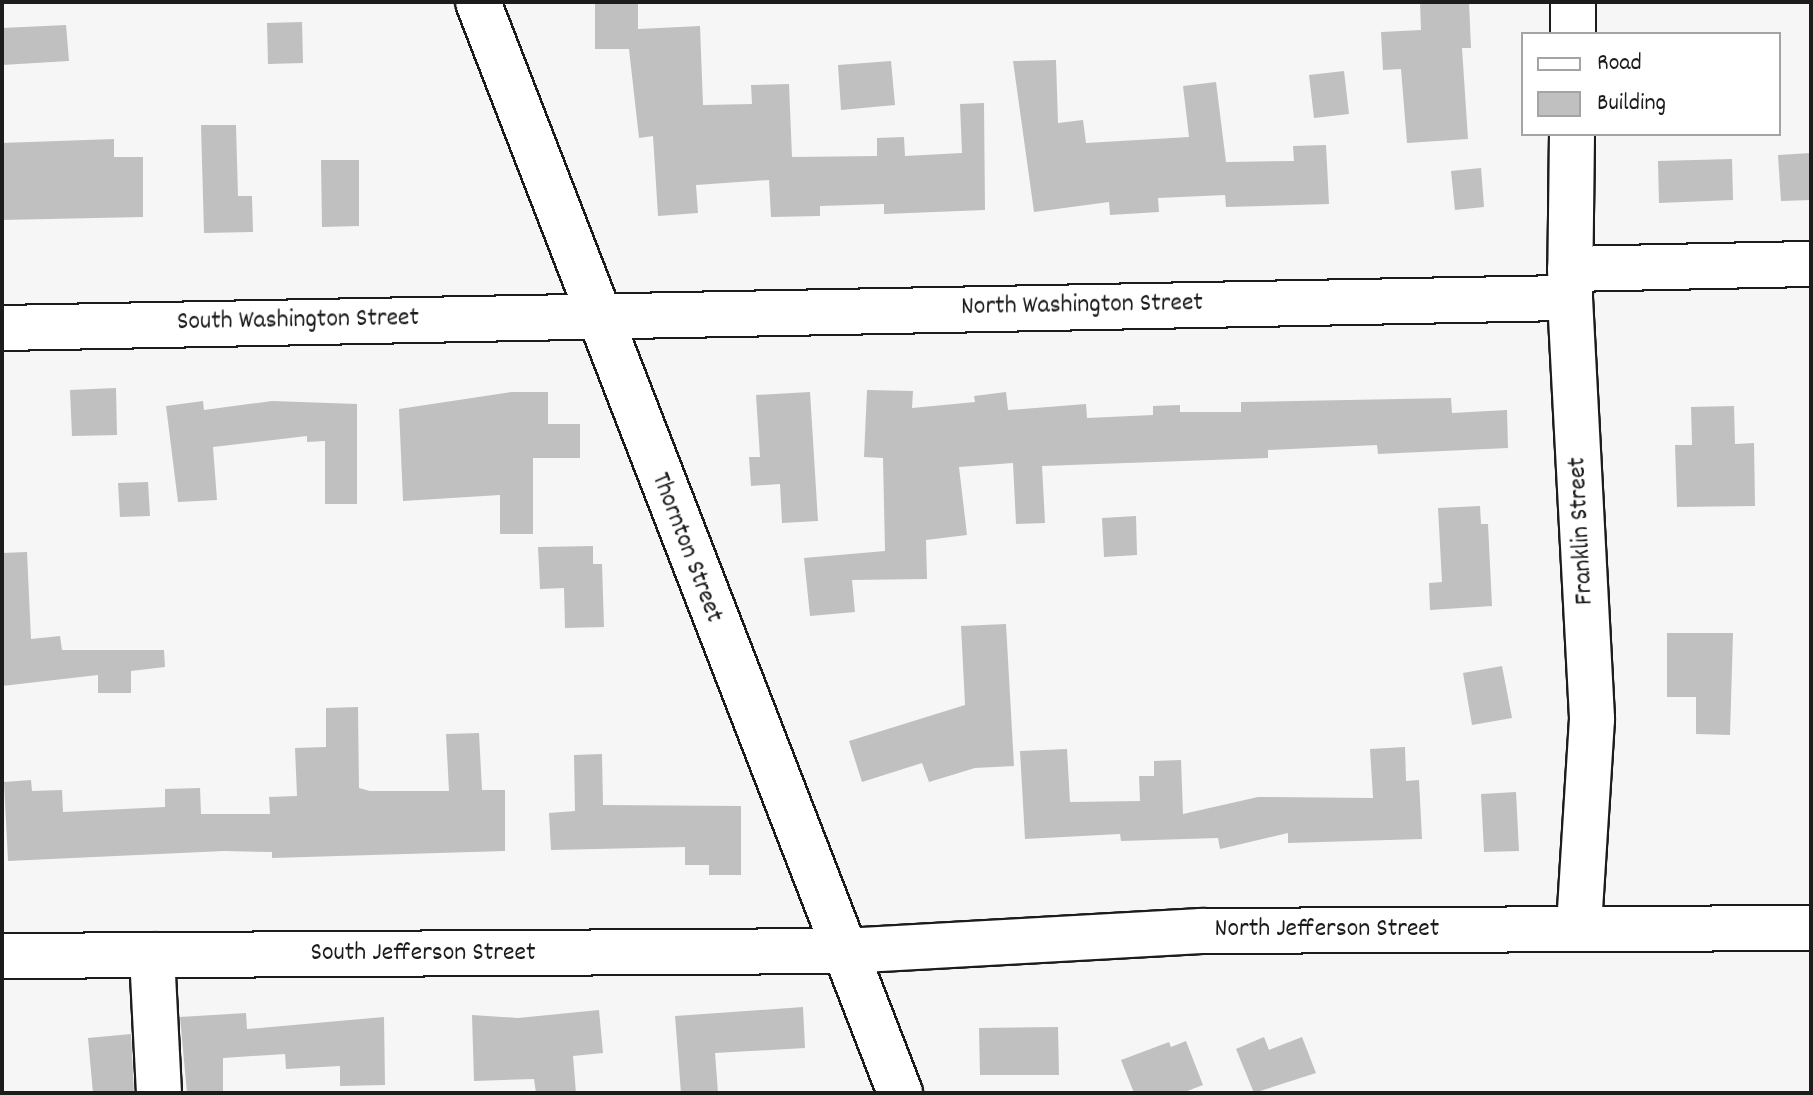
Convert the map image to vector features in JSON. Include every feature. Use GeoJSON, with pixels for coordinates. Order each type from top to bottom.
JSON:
{"type":"FeatureCollection","features":[{"type":"Feature","properties":{"kind":"street","name":"Thornton Street"},"geometry":{"type":"LineString","coordinates":[[478,2],[595,314],[900,1093]]}},
{"type":"Feature","properties":{"kind":"street"},"geometry":{"type":"LineString","coordinates":[[1573,2],[1573,32]]}},
{"type":"Feature","properties":{"kind":"street","name":"Franklin Street"},"geometry":{"type":"LineString","coordinates":[[1572,136],[1570,284],[1592,719],[1579,928]]}},
{"type":"Feature","properties":{"kind":"street","name":"North Washington Street"},"geometry":{"type":"LineString","coordinates":[[595,314],[1570,284],[1811,264]]}},
{"type":"Feature","properties":{"kind":"street","name":"South Washington Street"},"geometry":{"type":"LineString","coordinates":[[2,328],[595,314]]}},
{"type":"Feature","properties":{"kind":"street","name":"North Jefferson Street"},"geometry":{"type":"LineString","coordinates":[[844,951],[1201,931],[1811,928]]}},
{"type":"Feature","properties":{"kind":"street","name":"South Jefferson Street"},"geometry":{"type":"LineString","coordinates":[[2,956],[844,951]]}},
{"type":"Feature","properties":{"kind":"street"},"geometry":{"type":"LineString","coordinates":[[152,955],[159,1093]]}},
{"type":"Feature","properties":{"kind":"building"},"geometry":{"type":"Polygon","coordinates":[[[595,2],[638,2],[638,29],[700,26],[703,105],[752,104],[751,85],[789,84],[792,157],[877,156],[877,138],[904,137],[905,156],[962,153],[960,104],[984,103],[985,210],[884,214],[884,204],[820,206],[820,216],[771,217],[769,180],[696,185],[698,213],[658,216],[653,136],[639,138],[629,49],[595,49],[595,2]]]}},
{"type":"Feature","properties":{"kind":"building"},"geometry":{"type":"Polygon","coordinates":[[[1420,2],[1469,2],[1471,48],[1462,48],[1468,139],[1407,143],[1401,69],[1383,70],[1381,32],[1421,30],[1420,2]]]}},
{"type":"Feature","properties":{"kind":"building"},"geometry":{"type":"Polygon","coordinates":[[[302,22],[303,63],[268,64],[267,23],[302,22]]]}},
{"type":"Feature","properties":{"kind":"building"},"geometry":{"type":"Polygon","coordinates":[[[66,25],[69,61],[2,65],[2,28],[66,25]]]}},
{"type":"Feature","properties":{"kind":"building"},"geometry":{"type":"Polygon","coordinates":[[[1056,60],[1058,123],[1083,120],[1086,143],[1189,137],[1183,86],[1216,82],[1226,162],[1294,161],[1293,146],[1326,145],[1329,204],[1226,207],[1225,195],[1158,198],[1159,212],[1110,215],[1109,202],[1034,212],[1013,61],[1056,60]]]}},
{"type":"Feature","properties":{"kind":"building"},"geometry":{"type":"Polygon","coordinates":[[[891,61],[895,105],[841,110],[838,65],[891,61]]]}},
{"type":"Feature","properties":{"kind":"building"},"geometry":{"type":"Polygon","coordinates":[[[1344,71],[1349,114],[1314,118],[1309,75],[1344,71]]]}},
{"type":"Feature","properties":{"kind":"building"},"geometry":{"type":"Polygon","coordinates":[[[201,125],[236,125],[238,196],[252,196],[253,232],[204,233],[201,125]]]}},
{"type":"Feature","properties":{"kind":"building"},"geometry":{"type":"Polygon","coordinates":[[[114,139],[114,157],[143,157],[143,217],[2,220],[2,143],[114,139]]]}},
{"type":"Feature","properties":{"kind":"building"},"geometry":{"type":"Polygon","coordinates":[[[1811,153],[1811,200],[1781,201],[1778,155],[1811,153]]]}},
{"type":"Feature","properties":{"kind":"building"},"geometry":{"type":"Polygon","coordinates":[[[1732,159],[1733,200],[1659,203],[1658,161],[1732,159]]]}},
{"type":"Feature","properties":{"kind":"building"},"geometry":{"type":"Polygon","coordinates":[[[321,160],[359,160],[359,226],[322,227],[321,160]]]}},
{"type":"Feature","properties":{"kind":"building"},"geometry":{"type":"Polygon","coordinates":[[[1481,168],[1484,207],[1455,210],[1451,171],[1481,168]]]}},
{"type":"Feature","properties":{"kind":"building"},"geometry":{"type":"Polygon","coordinates":[[[116,388],[117,435],[72,436],[70,390],[116,388]]]}},
{"type":"Feature","properties":{"kind":"building"},"geometry":{"type":"Polygon","coordinates":[[[867,390],[913,391],[912,408],[975,402],[974,396],[1006,392],[1008,410],[1086,404],[1087,418],[1153,415],[1153,406],[1180,405],[1180,412],[1241,412],[1241,402],[1451,398],[1452,413],[1507,410],[1508,448],[1378,454],[1377,445],[1268,450],[1268,458],[1042,466],[1045,523],[1016,524],[1013,463],[959,467],[967,535],[926,540],[927,579],[852,580],[855,612],[810,616],[804,558],[885,551],[883,458],[864,457],[867,390]]]}},
{"type":"Feature","properties":{"kind":"building"},"geometry":{"type":"Polygon","coordinates":[[[512,392],[548,392],[548,424],[580,424],[580,458],[533,458],[533,534],[500,534],[500,495],[403,501],[399,409],[512,392]]]}},
{"type":"Feature","properties":{"kind":"building"},"geometry":{"type":"Polygon","coordinates":[[[810,392],[818,521],[782,523],[780,484],[751,486],[749,457],[760,457],[756,395],[810,392]]]}},
{"type":"Feature","properties":{"kind":"building"},"geometry":{"type":"Polygon","coordinates":[[[203,401],[204,410],[272,401],[357,404],[357,504],[325,504],[325,441],[307,442],[307,436],[213,447],[217,500],[178,502],[166,406],[203,401]]]}},
{"type":"Feature","properties":{"kind":"building"},"geometry":{"type":"Polygon","coordinates":[[[1734,406],[1735,444],[1754,443],[1755,506],[1677,507],[1675,445],[1692,445],[1691,407],[1734,406]]]}},
{"type":"Feature","properties":{"kind":"building"},"geometry":{"type":"Polygon","coordinates":[[[148,482],[150,516],[120,517],[118,483],[148,482]]]}},
{"type":"Feature","properties":{"kind":"building"},"geometry":{"type":"Polygon","coordinates":[[[1480,506],[1481,524],[1488,524],[1492,606],[1430,610],[1429,583],[1442,582],[1438,508],[1480,506]]]}},
{"type":"Feature","properties":{"kind":"building"},"geometry":{"type":"Polygon","coordinates":[[[1136,516],[1137,555],[1104,557],[1102,518],[1136,516]]]}},
{"type":"Feature","properties":{"kind":"building"},"geometry":{"type":"Polygon","coordinates":[[[593,546],[593,564],[602,564],[604,627],[565,628],[564,588],[540,589],[538,547],[593,546]]]}},
{"type":"Feature","properties":{"kind":"building"},"geometry":{"type":"Polygon","coordinates":[[[27,552],[31,639],[60,636],[62,650],[164,650],[165,667],[131,671],[131,693],[98,693],[98,675],[2,686],[2,553],[27,552]]]}},
{"type":"Feature","properties":{"kind":"building"},"geometry":{"type":"Polygon","coordinates":[[[1006,624],[1014,766],[975,768],[929,782],[922,763],[862,782],[849,741],[965,705],[961,626],[1006,624]]]}},
{"type":"Feature","properties":{"kind":"building"},"geometry":{"type":"Polygon","coordinates":[[[1667,633],[1733,633],[1730,735],[1696,734],[1696,697],[1667,697],[1667,633]]]}},
{"type":"Feature","properties":{"kind":"building"},"geometry":{"type":"Polygon","coordinates":[[[1502,666],[1512,718],[1472,725],[1463,673],[1502,666]]]}},
{"type":"Feature","properties":{"kind":"building"},"geometry":{"type":"Polygon","coordinates":[[[358,707],[359,788],[370,791],[449,791],[446,734],[479,733],[482,790],[505,790],[505,851],[272,858],[272,852],[224,851],[8,861],[4,782],[31,780],[32,791],[62,790],[63,812],[165,807],[165,789],[200,788],[201,814],[270,814],[269,797],[297,796],[295,748],[326,747],[326,708],[358,707]]]}},
{"type":"Feature","properties":{"kind":"building"},"geometry":{"type":"Polygon","coordinates":[[[1405,747],[1406,781],[1419,780],[1422,839],[1288,843],[1288,833],[1220,849],[1218,838],[1121,841],[1120,834],[1025,839],[1020,751],[1067,749],[1070,802],[1140,801],[1139,776],[1154,776],[1154,761],[1181,760],[1183,814],[1258,797],[1373,798],[1370,749],[1405,747]]]}},
{"type":"Feature","properties":{"kind":"building"},"geometry":{"type":"Polygon","coordinates":[[[602,754],[603,805],[741,806],[741,875],[709,875],[709,865],[685,865],[685,847],[551,850],[549,813],[575,811],[574,755],[602,754]]]}},
{"type":"Feature","properties":{"kind":"building"},"geometry":{"type":"Polygon","coordinates":[[[1516,792],[1519,851],[1484,852],[1481,794],[1516,792]]]}},
{"type":"Feature","properties":{"kind":"building"},"geometry":{"type":"Polygon","coordinates":[[[803,1007],[805,1048],[715,1053],[718,1093],[681,1093],[675,1016],[803,1007]]]}},
{"type":"Feature","properties":{"kind":"building"},"geometry":{"type":"Polygon","coordinates":[[[599,1010],[603,1053],[573,1056],[576,1093],[536,1093],[534,1079],[474,1081],[472,1015],[518,1018],[599,1010]]]}},
{"type":"Feature","properties":{"kind":"building"},"geometry":{"type":"Polygon","coordinates":[[[246,1013],[247,1029],[384,1017],[385,1085],[340,1086],[340,1066],[286,1069],[285,1054],[223,1058],[223,1093],[187,1093],[180,1017],[246,1013]]]}},
{"type":"Feature","properties":{"kind":"building"},"geometry":{"type":"Polygon","coordinates":[[[1058,1027],[1059,1075],[980,1075],[979,1028],[1058,1027]]]}},
{"type":"Feature","properties":{"kind":"building"},"geometry":{"type":"Polygon","coordinates":[[[131,1034],[134,1093],[93,1093],[88,1038],[131,1034]]]}},
{"type":"Feature","properties":{"kind":"building"},"geometry":{"type":"Polygon","coordinates":[[[1264,1037],[1269,1050],[1302,1037],[1316,1073],[1254,1093],[1236,1049],[1264,1037]]]}},
{"type":"Feature","properties":{"kind":"building"},"geometry":{"type":"Polygon","coordinates":[[[1186,1041],[1203,1085],[1182,1093],[1134,1093],[1121,1060],[1169,1042],[1171,1047],[1186,1041]]]}}]}
